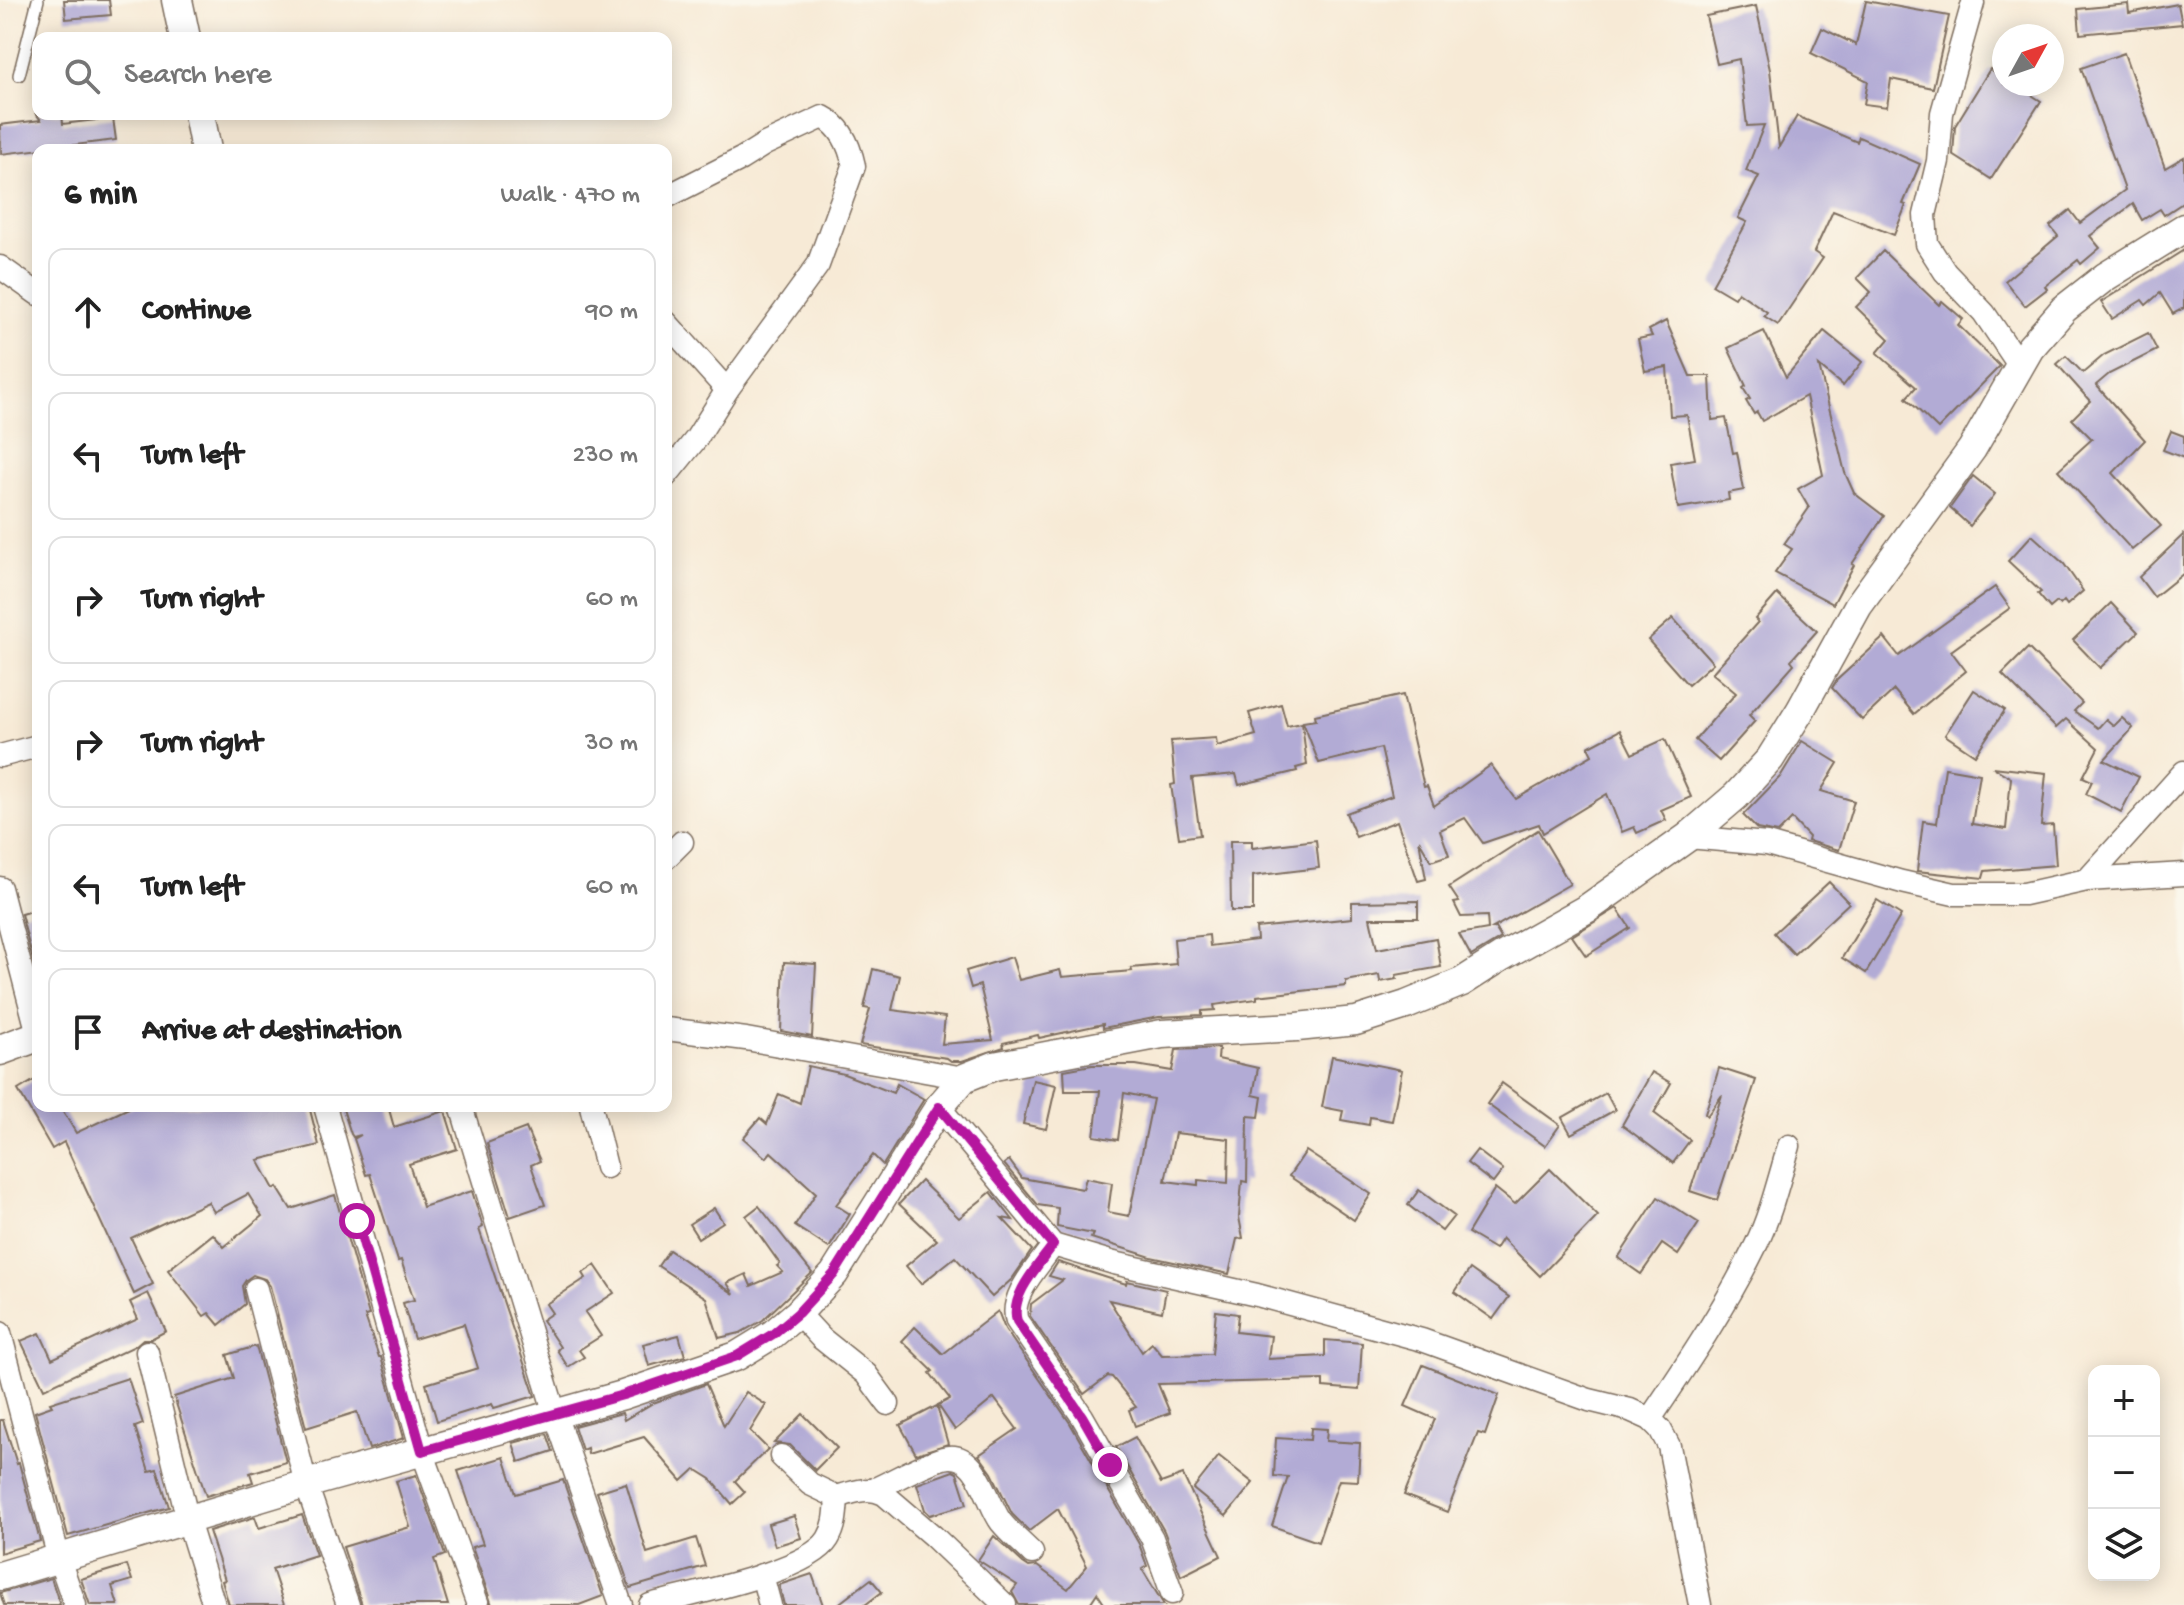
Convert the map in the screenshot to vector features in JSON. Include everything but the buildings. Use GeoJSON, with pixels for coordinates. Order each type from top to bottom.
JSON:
{"type":"FeatureCollection","features":[{"type":"Feature","properties":{"kind":"main road"},"geometry":{"type":"LineString","coordinates":[[177,0],[184,32]]}},
{"type":"Feature","properties":{"kind":"main road"},"geometry":{"type":"LineString","coordinates":[[200,120],[205,144]]}},
{"type":"Feature","properties":{"kind":"main road"},"geometry":{"type":"LineString","coordinates":[[0,1050],[32,1037]]}},
{"type":"Feature","properties":{"kind":"street"},"geometry":{"type":"LineString","coordinates":[[1973,3],[1942,113],[1938,161],[1925,215],[1927,244],[1945,272],[1984,313],[2019,365]]}},
{"type":"Feature","properties":{"kind":"street"},"geometry":{"type":"LineString","coordinates":[[672,194],[823,117],[831,121],[851,153],[854,166],[818,265],[672,469]]}},
{"type":"Feature","properties":{"kind":"street"},"geometry":{"type":"LineString","coordinates":[[0,1576],[306,1484],[623,1395],[737,1356],[773,1334],[798,1313],[834,1274],[939,1107],[964,1078],[994,1066],[1162,1034],[1356,1021],[1462,982],[1588,908],[1688,837],[1736,796],[1770,759],[1858,606],[1972,449],[2019,365],[2064,309],[2105,277],[2184,228]]}},
{"type":"Feature","properties":{"kind":"street"},"geometry":{"type":"LineString","coordinates":[[0,267],[32,290]]}},
{"type":"Feature","properties":{"kind":"street"},"geometry":{"type":"LineString","coordinates":[[672,329],[727,390]]}},
{"type":"Feature","properties":{"kind":"street"},"geometry":{"type":"LineString","coordinates":[[0,756],[32,748]]}},
{"type":"Feature","properties":{"kind":"street"},"geometry":{"type":"LineString","coordinates":[[2087,880],[2184,772]]}},
{"type":"Feature","properties":{"kind":"street"},"geometry":{"type":"LineString","coordinates":[[1688,837],[1767,844],[1954,894],[2024,894],[2087,880],[2184,874]]}},
{"type":"Feature","properties":{"kind":"street"},"geometry":{"type":"LineString","coordinates":[[0,888],[32,1012]]}},
{"type":"Feature","properties":{"kind":"street"},"geometry":{"type":"LineString","coordinates":[[672,1030],[746,1039],[964,1078]]}},
{"type":"Feature","properties":{"kind":"street"},"geometry":{"type":"LineString","coordinates":[[939,1107],[1053,1245],[1114,1263],[1257,1295],[1422,1340],[1650,1419],[1660,1429],[1669,1446],[1700,1605]]}},
{"type":"Feature","properties":{"kind":"street"},"geometry":{"type":"LineString","coordinates":[[327,1112],[422,1451],[478,1605]]}},
{"type":"Feature","properties":{"kind":"street"},"geometry":{"type":"LineString","coordinates":[[463,1112],[555,1414],[621,1605]]}},
{"type":"Feature","properties":{"kind":"street"},"geometry":{"type":"LineString","coordinates":[[592,1112],[606,1167]]}},
{"type":"Feature","properties":{"kind":"street"},"geometry":{"type":"LineString","coordinates":[[1650,1419],[1756,1245],[1770,1211],[1789,1146]]}},
{"type":"Feature","properties":{"kind":"street"},"geometry":{"type":"LineString","coordinates":[[1053,1245],[1018,1297],[1014,1311],[1017,1321],[1082,1416],[1152,1538],[1172,1593]]}},
{"type":"Feature","properties":{"kind":"street"},"geometry":{"type":"LineString","coordinates":[[256,1289],[306,1484],[348,1605]]}},
{"type":"Feature","properties":{"kind":"street"},"geometry":{"type":"LineString","coordinates":[[798,1313],[821,1338],[866,1374],[888,1404]]}},
{"type":"Feature","properties":{"kind":"street"},"geometry":{"type":"LineString","coordinates":[[0,1333],[59,1559],[75,1605]]}},
{"type":"Feature","properties":{"kind":"street"},"geometry":{"type":"LineString","coordinates":[[147,1352],[188,1521],[214,1605]]}},
{"type":"Feature","properties":{"kind":"street"},"geometry":{"type":"LineString","coordinates":[[781,1456],[810,1484],[837,1497],[875,1489],[946,1457],[962,1460],[974,1471],[989,1494],[999,1520],[1032,1553]]}},
{"type":"Feature","properties":{"kind":"street"},"geometry":{"type":"LineString","coordinates":[[875,1489],[933,1536],[1005,1605]]}},
{"type":"Feature","properties":{"kind":"street"},"geometry":{"type":"LineString","coordinates":[[650,1605],[798,1563],[827,1542],[835,1523],[837,1497]]}},
{"type":"Feature","properties":{"kind":"street"},"geometry":{"type":"LineString","coordinates":[[762,1575],[770,1605]]}},
{"type":"Feature","properties":{"kind":"lane"},"geometry":{"type":"LineString","coordinates":[[19,75],[38,0]]}},
{"type":"Feature","properties":{"kind":"route"},"geometry":{"type":"LineString","coordinates":[[357,1221],[422,1451],[623,1395],[737,1356],[773,1334],[798,1313],[834,1274],[939,1107],[1053,1245],[1018,1297],[1014,1311],[1017,1321],[1082,1416],[1110,1465]]}}]}
